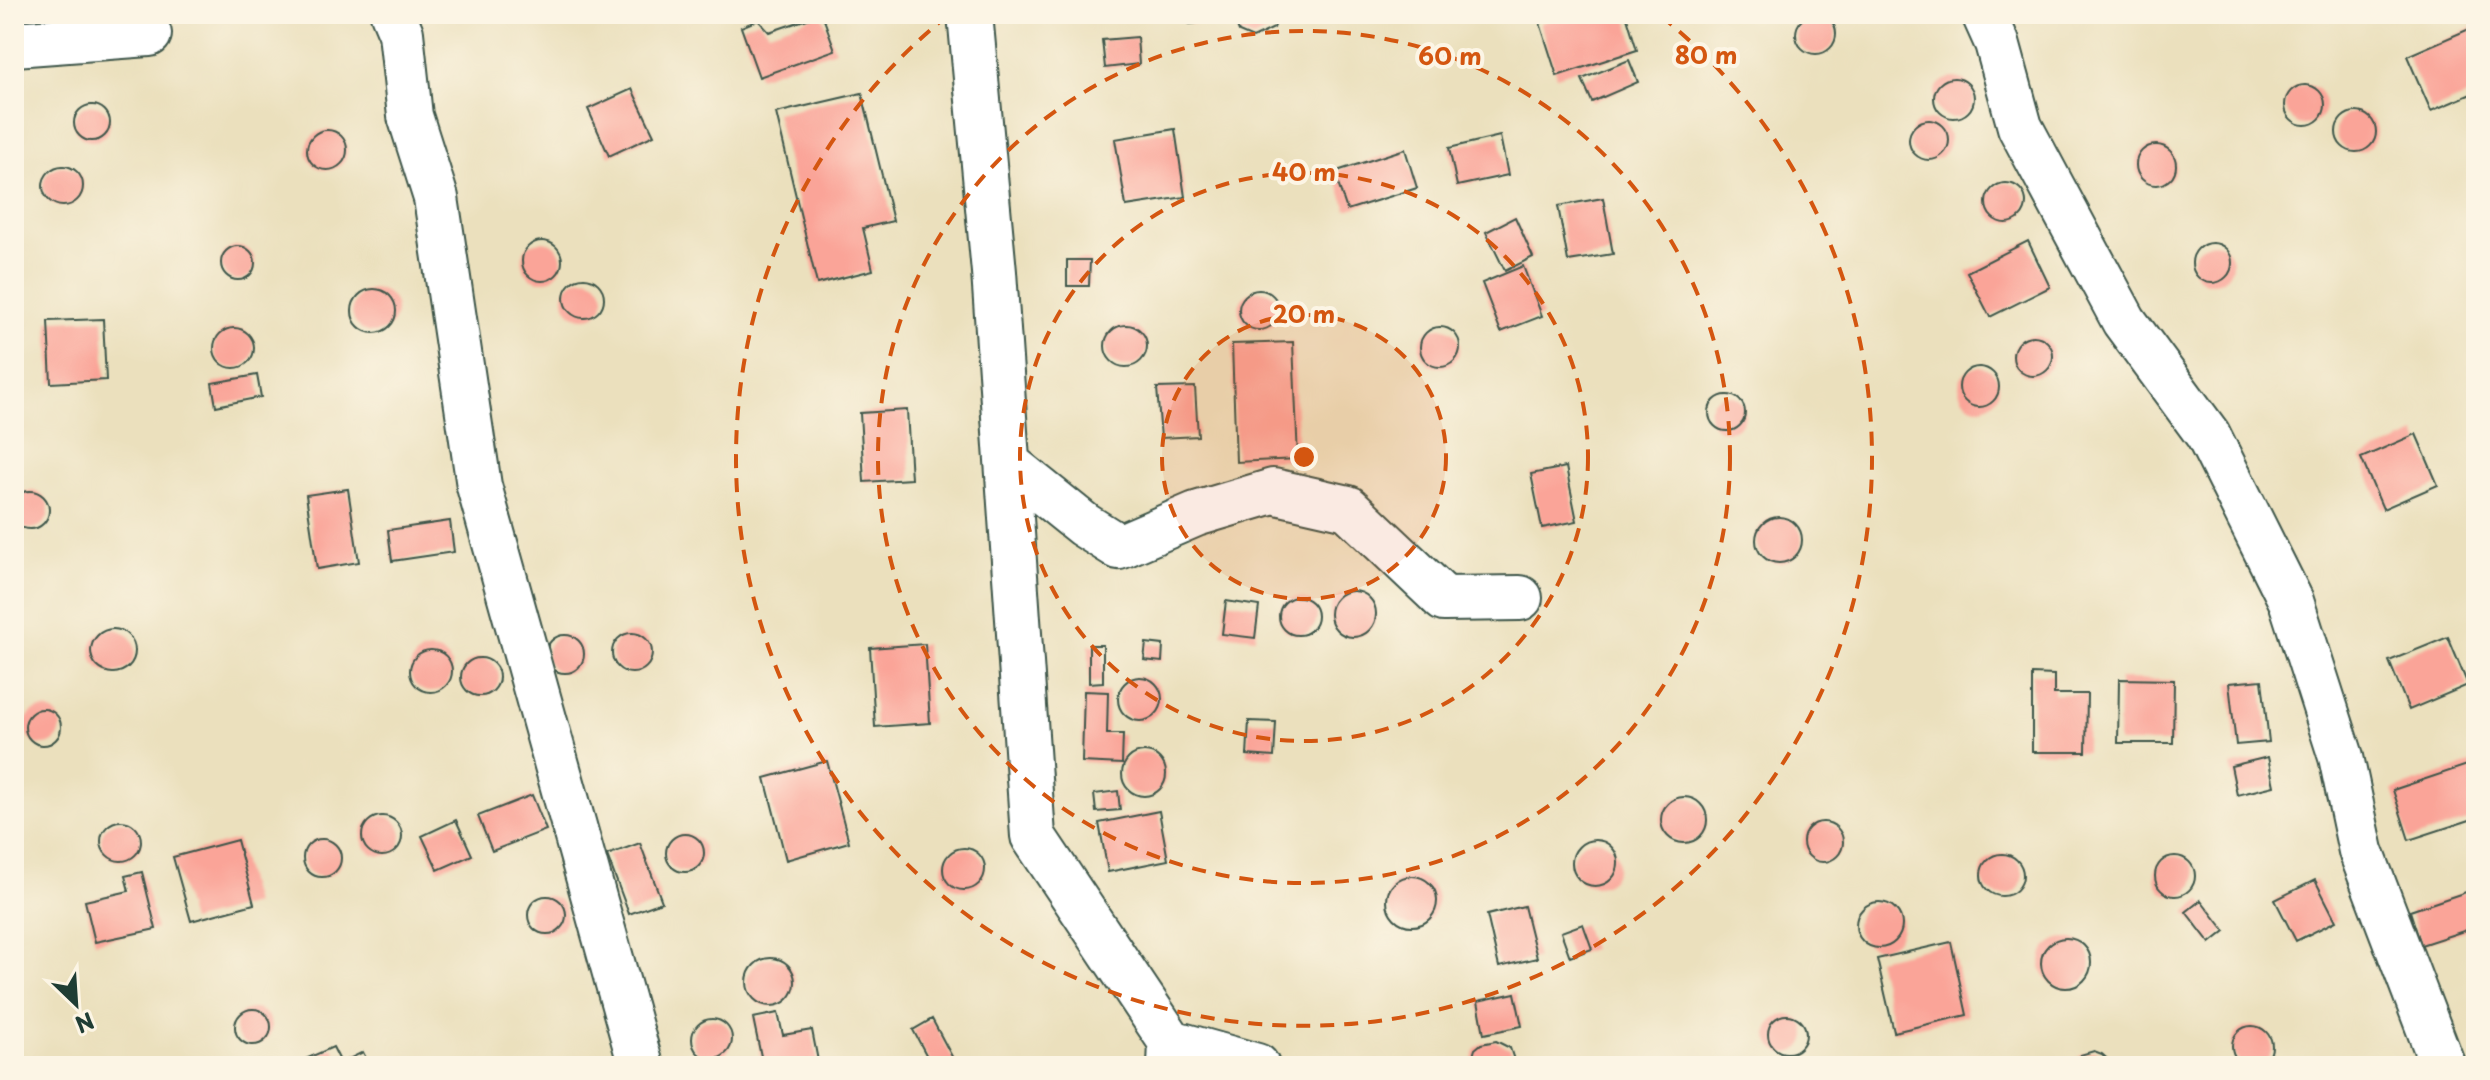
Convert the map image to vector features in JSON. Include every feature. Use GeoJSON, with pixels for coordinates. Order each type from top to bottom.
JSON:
{"type":"FeatureCollection","features":[{"type":"Feature","properties":{"kind":"street"},"geometry":{"type":"LineString","coordinates":[[393,14],[401,33],[410,116],[436,198],[479,486],[641,1066]]}},
{"type":"Feature","properties":{"kind":"street"},"geometry":{"type":"LineString","coordinates":[[970,14],[1008,464],[1033,836],[1170,1054],[1257,1066]]}},
{"type":"Feature","properties":{"kind":"street"},"geometry":{"type":"LineString","coordinates":[[1984,14],[1997,43],[2020,127],[2124,321],[2208,435],[2291,601],[2341,757],[2361,851],[2443,1066]]}},
{"type":"Feature","properties":{"kind":"street"},"geometry":{"type":"LineString","coordinates":[[14,44],[149,34]]}},
{"type":"Feature","properties":{"kind":"street"},"geometry":{"type":"LineString","coordinates":[[1008,464],[1084,525],[1119,547],[1196,514],[1273,491],[1348,508],[1444,599],[1520,598]]}},
{"type":"Feature","properties":{"kind":"building"},"geometry":{"type":"Polygon","coordinates":[[[822,14],[835,50],[759,77],[741,27],[758,20],[769,32],[822,14]]]}},
{"type":"Feature","properties":{"kind":"building"},"geometry":{"type":"Polygon","coordinates":[[[1171,14],[1208,14],[1197,23],[1190,24],[1171,14]]]}},
{"type":"Feature","properties":{"kind":"building"},"geometry":{"type":"Polygon","coordinates":[[[1232,14],[1279,14],[1274,28],[1253,38],[1239,32],[1232,14]]]}},
{"type":"Feature","properties":{"kind":"building"},"geometry":{"type":"Polygon","coordinates":[[[1569,14],[1626,14],[1637,50],[1557,76],[1540,23],[1569,14]]]}},
{"type":"Feature","properties":{"kind":"building"},"geometry":{"type":"Polygon","coordinates":[[[1816,14],[1830,20],[1836,34],[1830,48],[1816,54],[1802,48],[1796,34],[1802,20],[1816,14]]]}},
{"type":"Feature","properties":{"kind":"building"},"geometry":{"type":"Polygon","coordinates":[[[2476,26],[2476,92],[2431,111],[2407,56],[2476,26]]]}},
{"type":"Feature","properties":{"kind":"building"},"geometry":{"type":"Polygon","coordinates":[[[1137,37],[1139,64],[1105,68],[1102,40],[1137,37]]]}},
{"type":"Feature","properties":{"kind":"building"},"geometry":{"type":"Polygon","coordinates":[[[1629,60],[1638,82],[1592,102],[1582,79],[1629,60]]]}},
{"type":"Feature","properties":{"kind":"building"},"geometry":{"type":"Polygon","coordinates":[[[1954,78],[1968,84],[1974,98],[1968,112],[1954,118],[1940,112],[1934,98],[1940,84],[1954,78]]]}},
{"type":"Feature","properties":{"kind":"building"},"geometry":{"type":"Polygon","coordinates":[[[2305,85],[2319,91],[2325,105],[2319,119],[2305,125],[2291,119],[2285,105],[2291,91],[2305,85]]]}},
{"type":"Feature","properties":{"kind":"building"},"geometry":{"type":"Polygon","coordinates":[[[632,89],[654,135],[609,156],[588,109],[632,89]]]}},
{"type":"Feature","properties":{"kind":"building"},"geometry":{"type":"Polygon","coordinates":[[[862,93],[893,221],[863,228],[873,270],[817,284],[776,113],[862,93]]]}},
{"type":"Feature","properties":{"kind":"building"},"geometry":{"type":"Polygon","coordinates":[[[92,105],[104,111],[110,123],[104,135],[92,141],[80,135],[74,123],[80,111],[92,105]]]}},
{"type":"Feature","properties":{"kind":"building"},"geometry":{"type":"Polygon","coordinates":[[[2356,112],[2370,118],[2376,132],[2370,146],[2356,152],[2342,146],[2336,132],[2342,118],[2356,112]]]}},
{"type":"Feature","properties":{"kind":"building"},"geometry":{"type":"Polygon","coordinates":[[[1929,120],[1943,126],[1949,140],[1943,154],[1929,160],[1915,154],[1909,140],[1915,126],[1929,120]]]}},
{"type":"Feature","properties":{"kind":"building"},"geometry":{"type":"Polygon","coordinates":[[[1175,129],[1185,197],[1126,206],[1115,139],[1175,129]]]}},
{"type":"Feature","properties":{"kind":"building"},"geometry":{"type":"Polygon","coordinates":[[[327,130],[341,136],[347,150],[341,164],[327,170],[313,164],[307,150],[313,136],[327,130]]]}},
{"type":"Feature","properties":{"kind":"building"},"geometry":{"type":"Polygon","coordinates":[[[1500,136],[1508,175],[1457,186],[1449,148],[1500,136]]]}},
{"type":"Feature","properties":{"kind":"building"},"geometry":{"type":"Polygon","coordinates":[[[2156,145],[2170,151],[2176,165],[2170,179],[2156,185],[2142,179],[2136,165],[2142,151],[2156,145]]]}},
{"type":"Feature","properties":{"kind":"building"},"geometry":{"type":"Polygon","coordinates":[[[1405,149],[1417,188],[1347,210],[1334,172],[1405,149]]]}},
{"type":"Feature","properties":{"kind":"building"},"geometry":{"type":"Polygon","coordinates":[[[63,166],[77,172],[83,186],[77,200],[63,206],[49,200],[43,186],[49,172],[63,166]]]}},
{"type":"Feature","properties":{"kind":"building"},"geometry":{"type":"Polygon","coordinates":[[[2006,183],[2020,189],[2026,203],[2020,217],[2006,223],[1992,217],[1986,203],[1992,189],[2006,183]]]}},
{"type":"Feature","properties":{"kind":"building"},"geometry":{"type":"Polygon","coordinates":[[[1603,198],[1613,254],[1568,261],[1558,206],[1603,198]]]}},
{"type":"Feature","properties":{"kind":"building"},"geometry":{"type":"Polygon","coordinates":[[[1515,217],[1533,257],[1505,271],[1486,232],[1515,217]]]}},
{"type":"Feature","properties":{"kind":"building"},"geometry":{"type":"Polygon","coordinates":[[[542,241],[556,247],[562,261],[556,275],[542,281],[528,275],[522,261],[528,247],[542,241]]]}},
{"type":"Feature","properties":{"kind":"building"},"geometry":{"type":"Polygon","coordinates":[[[2028,241],[2050,287],[1990,317],[1967,272],[2028,241]]]}},
{"type":"Feature","properties":{"kind":"building"},"geometry":{"type":"Polygon","coordinates":[[[2212,243],[2226,249],[2232,263],[2226,277],[2212,283],[2198,277],[2192,263],[2198,249],[2212,243]]]}},
{"type":"Feature","properties":{"kind":"building"},"geometry":{"type":"Polygon","coordinates":[[[238,246],[250,251],[255,263],[250,275],[238,280],[226,275],[221,263],[226,251],[238,246]]]}},
{"type":"Feature","properties":{"kind":"building"},"geometry":{"type":"Polygon","coordinates":[[[1067,260],[1090,260],[1089,286],[1067,286],[1067,260]]]}},
{"type":"Feature","properties":{"kind":"building"},"geometry":{"type":"Polygon","coordinates":[[[1523,266],[1542,316],[1501,332],[1482,283],[1523,266]]]}},
{"type":"Feature","properties":{"kind":"building"},"geometry":{"type":"Polygon","coordinates":[[[584,278],[598,284],[604,298],[598,312],[584,318],[570,312],[564,298],[570,284],[584,278]]]}},
{"type":"Feature","properties":{"kind":"building"},"geometry":{"type":"Polygon","coordinates":[[[374,289],[389,296],[396,311],[389,326],[374,333],[359,326],[352,311],[359,296],[374,289]]]}},
{"type":"Feature","properties":{"kind":"building"},"geometry":{"type":"Polygon","coordinates":[[[1259,290],[1273,296],[1279,310],[1273,324],[1259,330],[1245,324],[1239,310],[1245,296],[1259,290]]]}},
{"type":"Feature","properties":{"kind":"building"},"geometry":{"type":"Polygon","coordinates":[[[103,319],[106,380],[51,383],[48,321],[103,319]]]}},
{"type":"Feature","properties":{"kind":"building"},"geometry":{"type":"Polygon","coordinates":[[[1126,325],[1141,331],[1147,346],[1141,361],[1126,367],[1111,361],[1105,346],[1111,331],[1126,325]]]}},
{"type":"Feature","properties":{"kind":"building"},"geometry":{"type":"Polygon","coordinates":[[[1440,327],[1454,333],[1460,347],[1454,361],[1440,367],[1426,361],[1420,347],[1426,333],[1440,327]]]}},
{"type":"Feature","properties":{"kind":"building"},"geometry":{"type":"Polygon","coordinates":[[[234,328],[248,334],[254,348],[248,362],[234,368],[220,362],[214,348],[220,334],[234,328]]]}},
{"type":"Feature","properties":{"kind":"building"},"geometry":{"type":"Polygon","coordinates":[[[2033,336],[2047,342],[2053,356],[2047,370],[2033,376],[2019,370],[2013,356],[2019,342],[2033,336]]]}},
{"type":"Feature","properties":{"kind":"building"},"geometry":{"type":"Polygon","coordinates":[[[1293,342],[1298,459],[1236,462],[1232,344],[1293,342]]]}},
{"type":"Feature","properties":{"kind":"building"},"geometry":{"type":"Polygon","coordinates":[[[1979,367],[1993,373],[1999,387],[1993,401],[1979,407],[1965,401],[1959,387],[1965,373],[1979,367]]]}},
{"type":"Feature","properties":{"kind":"building"},"geometry":{"type":"Polygon","coordinates":[[[257,375],[261,397],[216,406],[212,383],[257,375]]]}},
{"type":"Feature","properties":{"kind":"building"},"geometry":{"type":"Polygon","coordinates":[[[1195,387],[1198,436],[1161,438],[1157,388],[1195,387]]]}},
{"type":"Feature","properties":{"kind":"building"},"geometry":{"type":"Polygon","coordinates":[[[1727,395],[1740,400],[1745,413],[1740,426],[1727,431],[1714,426],[1709,413],[1714,400],[1727,395]]]}},
{"type":"Feature","properties":{"kind":"building"},"geometry":{"type":"Polygon","coordinates":[[[907,410],[911,479],[864,482],[860,413],[907,410]]]}},
{"type":"Feature","properties":{"kind":"building"},"geometry":{"type":"Polygon","coordinates":[[[2416,434],[2438,485],[2383,509],[2361,458],[2416,434]]]}},
{"type":"Feature","properties":{"kind":"building"},"geometry":{"type":"Polygon","coordinates":[[[1566,467],[1577,521],[1542,528],[1531,474],[1566,467]]]}},
{"type":"Feature","properties":{"kind":"building"},"geometry":{"type":"Polygon","coordinates":[[[348,489],[359,562],[317,569],[306,495],[348,489]]]}},
{"type":"Feature","properties":{"kind":"building"},"geometry":{"type":"Polygon","coordinates":[[[30,491],[44,496],[49,510],[44,524],[30,529],[16,524],[11,510],[16,496],[30,491]]]}},
{"type":"Feature","properties":{"kind":"building"},"geometry":{"type":"Polygon","coordinates":[[[1779,517],[1796,523],[1802,540],[1796,557],[1779,563],[1762,557],[1756,540],[1762,523],[1779,517]]]}},
{"type":"Feature","properties":{"kind":"building"},"geometry":{"type":"Polygon","coordinates":[[[450,521],[454,552],[392,561],[388,530],[450,521]]]}},
{"type":"Feature","properties":{"kind":"building"},"geometry":{"type":"Polygon","coordinates":[[[1353,591],[1369,598],[1376,614],[1369,630],[1353,637],[1337,630],[1330,614],[1337,598],[1353,591]]]}},
{"type":"Feature","properties":{"kind":"building"},"geometry":{"type":"Polygon","coordinates":[[[1298,597],[1311,603],[1317,616],[1311,629],[1298,635],[1285,629],[1279,616],[1285,603],[1298,597]]]}},
{"type":"Feature","properties":{"kind":"building"},"geometry":{"type":"Polygon","coordinates":[[[1226,601],[1259,606],[1255,638],[1222,634],[1226,601]]]}},
{"type":"Feature","properties":{"kind":"building"},"geometry":{"type":"Polygon","coordinates":[[[113,629],[129,635],[135,651],[129,667],[113,673],[97,667],[91,651],[97,635],[113,629]]]}},
{"type":"Feature","properties":{"kind":"building"},"geometry":{"type":"Polygon","coordinates":[[[632,633],[646,639],[652,653],[646,667],[632,673],[618,667],[612,653],[618,639],[632,633]]]}},
{"type":"Feature","properties":{"kind":"building"},"geometry":{"type":"Polygon","coordinates":[[[565,635],[578,641],[584,654],[578,667],[565,673],[552,667],[546,654],[552,641],[565,635]]]}},
{"type":"Feature","properties":{"kind":"building"},"geometry":{"type":"Polygon","coordinates":[[[2448,637],[2468,685],[2409,710],[2389,661],[2448,637]]]}},
{"type":"Feature","properties":{"kind":"building"},"geometry":{"type":"Polygon","coordinates":[[[1146,643],[1163,645],[1162,662],[1144,660],[1146,643]]]}},
{"type":"Feature","properties":{"kind":"building"},"geometry":{"type":"Polygon","coordinates":[[[925,644],[930,723],[875,727],[870,648],[925,644]]]}},
{"type":"Feature","properties":{"kind":"building"},"geometry":{"type":"Polygon","coordinates":[[[1089,645],[1103,645],[1103,682],[1089,683],[1089,645]]]}},
{"type":"Feature","properties":{"kind":"building"},"geometry":{"type":"Polygon","coordinates":[[[431,650],[446,656],[452,671],[446,686],[431,692],[416,686],[410,671],[416,656],[431,650]]]}},
{"type":"Feature","properties":{"kind":"building"},"geometry":{"type":"Polygon","coordinates":[[[480,658],[493,664],[499,677],[493,690],[480,696],[467,690],[461,677],[467,664],[480,658]]]}},
{"type":"Feature","properties":{"kind":"building"},"geometry":{"type":"Polygon","coordinates":[[[2032,674],[2054,675],[2054,694],[2087,694],[2086,752],[2032,752],[2032,674]]]}},
{"type":"Feature","properties":{"kind":"building"},"geometry":{"type":"Polygon","coordinates":[[[1140,677],[1155,684],[1162,699],[1155,714],[1140,721],[1125,714],[1118,699],[1125,684],[1140,677]]]}},
{"type":"Feature","properties":{"kind":"building"},"geometry":{"type":"Polygon","coordinates":[[[2119,679],[2174,680],[2173,743],[2118,743],[2119,679]]]}},
{"type":"Feature","properties":{"kind":"building"},"geometry":{"type":"Polygon","coordinates":[[[2262,680],[2269,742],[2236,745],[2229,683],[2262,680]]]}},
{"type":"Feature","properties":{"kind":"building"},"geometry":{"type":"Polygon","coordinates":[[[1084,691],[1108,692],[1107,734],[1123,734],[1122,764],[1082,762],[1084,691]]]}},
{"type":"Feature","properties":{"kind":"building"},"geometry":{"type":"Polygon","coordinates":[[[43,709],[55,715],[61,727],[55,739],[43,745],[31,739],[25,727],[31,715],[43,709]]]}},
{"type":"Feature","properties":{"kind":"building"},"geometry":{"type":"Polygon","coordinates":[[[1249,721],[1276,722],[1274,757],[1247,755],[1249,721]]]}},
{"type":"Feature","properties":{"kind":"building"},"geometry":{"type":"Polygon","coordinates":[[[1144,752],[1160,758],[1166,774],[1160,790],[1144,796],[1128,790],[1122,774],[1128,758],[1144,752]]]}},
{"type":"Feature","properties":{"kind":"building"},"geometry":{"type":"Polygon","coordinates":[[[2268,757],[2274,786],[2237,795],[2231,766],[2268,757]]]}},
{"type":"Feature","properties":{"kind":"building"},"geometry":{"type":"Polygon","coordinates":[[[827,761],[849,842],[786,860],[765,778],[827,761]]]}},
{"type":"Feature","properties":{"kind":"building"},"geometry":{"type":"Polygon","coordinates":[[[2473,763],[2476,818],[2409,840],[2393,790],[2473,763]]]}},
{"type":"Feature","properties":{"kind":"building"},"geometry":{"type":"Polygon","coordinates":[[[1118,791],[1120,810],[1096,812],[1094,794],[1118,791]]]}},
{"type":"Feature","properties":{"kind":"building"},"geometry":{"type":"Polygon","coordinates":[[[532,795],[546,830],[492,851],[478,816],[532,795]]]}},
{"type":"Feature","properties":{"kind":"building"},"geometry":{"type":"Polygon","coordinates":[[[1684,797],[1700,804],[1707,820],[1700,836],[1684,843],[1668,836],[1661,820],[1668,804],[1684,797]]]}},
{"type":"Feature","properties":{"kind":"building"},"geometry":{"type":"Polygon","coordinates":[[[1159,811],[1168,860],[1108,872],[1099,823],[1159,811]]]}},
{"type":"Feature","properties":{"kind":"building"},"geometry":{"type":"Polygon","coordinates":[[[382,816],[396,822],[402,836],[396,850],[382,856],[368,850],[362,836],[368,822],[382,816]]]}},
{"type":"Feature","properties":{"kind":"building"},"geometry":{"type":"Polygon","coordinates":[[[456,820],[472,855],[438,870],[422,836],[456,820]]]}},
{"type":"Feature","properties":{"kind":"building"},"geometry":{"type":"Polygon","coordinates":[[[121,821],[135,827],[141,841],[135,855],[121,861],[107,855],[101,841],[107,827],[121,821]]]}},
{"type":"Feature","properties":{"kind":"building"},"geometry":{"type":"Polygon","coordinates":[[[1823,822],[1837,828],[1843,842],[1837,856],[1823,862],[1809,856],[1803,842],[1809,828],[1823,822]]]}},
{"type":"Feature","properties":{"kind":"building"},"geometry":{"type":"Polygon","coordinates":[[[685,834],[698,840],[704,853],[698,866],[685,872],[672,866],[666,853],[672,840],[685,834]]]}},
{"type":"Feature","properties":{"kind":"building"},"geometry":{"type":"Polygon","coordinates":[[[322,839],[336,844],[341,858],[336,872],[322,877],[308,872],[303,858],[308,844],[322,839]]]}},
{"type":"Feature","properties":{"kind":"building"},"geometry":{"type":"Polygon","coordinates":[[[237,840],[254,904],[191,921],[173,857],[237,840]]]}},
{"type":"Feature","properties":{"kind":"building"},"geometry":{"type":"Polygon","coordinates":[[[1595,840],[1604,841],[1611,847],[1617,854],[1617,872],[1611,879],[1604,885],[1595,886],[1586,885],[1579,879],[1573,872],[1572,863],[1573,854],[1579,847],[1586,841],[1595,840]]]}},
{"type":"Feature","properties":{"kind":"building"},"geometry":{"type":"Polygon","coordinates":[[[640,843],[662,902],[629,914],[607,855],[640,843]]]}},
{"type":"Feature","properties":{"kind":"building"},"geometry":{"type":"Polygon","coordinates":[[[964,848],[979,854],[985,869],[979,884],[964,890],[949,884],[943,869],[949,854],[964,848]]]}},
{"type":"Feature","properties":{"kind":"building"},"geometry":{"type":"Polygon","coordinates":[[[2002,854],[2017,860],[2023,875],[2017,890],[2002,896],[1987,890],[1981,875],[1987,860],[2002,854]]]}},
{"type":"Feature","properties":{"kind":"building"},"geometry":{"type":"Polygon","coordinates":[[[2175,856],[2189,862],[2195,876],[2189,890],[2175,896],[2161,890],[2155,876],[2161,862],[2175,856]]]}},
{"type":"Feature","properties":{"kind":"building"},"geometry":{"type":"Polygon","coordinates":[[[142,872],[156,929],[95,942],[85,901],[129,891],[125,876],[142,872]]]}},
{"type":"Feature","properties":{"kind":"building"},"geometry":{"type":"Polygon","coordinates":[[[1412,876],[1429,884],[1437,901],[1429,918],[1412,926],[1395,918],[1387,901],[1395,884],[1412,876]]]}},
{"type":"Feature","properties":{"kind":"building"},"geometry":{"type":"Polygon","coordinates":[[[2315,880],[2336,921],[2296,941],[2275,900],[2315,880]]]}},
{"type":"Feature","properties":{"kind":"building"},"geometry":{"type":"Polygon","coordinates":[[[2469,891],[2476,910],[2476,927],[2421,945],[2410,911],[2469,891]]]}},
{"type":"Feature","properties":{"kind":"building"},"geometry":{"type":"Polygon","coordinates":[[[547,896],[560,902],[566,915],[560,928],[547,934],[534,928],[528,915],[534,902],[547,896]]]}},
{"type":"Feature","properties":{"kind":"building"},"geometry":{"type":"Polygon","coordinates":[[[2201,900],[2225,931],[2210,943],[2186,912],[2201,900]]]}},
{"type":"Feature","properties":{"kind":"building"},"geometry":{"type":"Polygon","coordinates":[[[1879,902],[1895,909],[1902,925],[1895,941],[1879,948],[1863,941],[1856,925],[1863,909],[1879,902]]]}},
{"type":"Feature","properties":{"kind":"building"},"geometry":{"type":"Polygon","coordinates":[[[1524,906],[1537,958],[1499,967],[1487,915],[1524,906]]]}},
{"type":"Feature","properties":{"kind":"building"},"geometry":{"type":"Polygon","coordinates":[[[1583,924],[1592,949],[1570,957],[1561,932],[1583,924]]]}},
{"type":"Feature","properties":{"kind":"building"},"geometry":{"type":"Polygon","coordinates":[[[2066,938],[2084,945],[2091,963],[2084,981],[2066,988],[2048,981],[2041,963],[2048,945],[2066,938]]]}},
{"type":"Feature","properties":{"kind":"building"},"geometry":{"type":"Polygon","coordinates":[[[1951,942],[1967,1015],[1894,1032],[1877,959],[1951,942]]]}},
{"type":"Feature","properties":{"kind":"building"},"geometry":{"type":"Polygon","coordinates":[[[771,958],[788,965],[795,982],[788,999],[771,1006],[754,999],[747,982],[754,965],[771,958]]]}},
{"type":"Feature","properties":{"kind":"building"},"geometry":{"type":"Polygon","coordinates":[[[1515,993],[1522,1026],[1484,1034],[1478,1001],[1515,993]]]}},
{"type":"Feature","properties":{"kind":"building"},"geometry":{"type":"Polygon","coordinates":[[[253,1009],[266,1014],[271,1027],[266,1040],[253,1045],[240,1040],[235,1027],[240,1014],[253,1009]]]}},
{"type":"Feature","properties":{"kind":"building"},"geometry":{"type":"Polygon","coordinates":[[[778,1013],[783,1035],[812,1030],[819,1066],[763,1066],[753,1018],[778,1013]]]}},
{"type":"Feature","properties":{"kind":"building"},"geometry":{"type":"Polygon","coordinates":[[[1787,1015],[1800,1021],[1806,1034],[1800,1047],[1787,1053],[1774,1047],[1768,1034],[1774,1021],[1787,1015]]]}},
{"type":"Feature","properties":{"kind":"building"},"geometry":{"type":"Polygon","coordinates":[[[712,1019],[726,1025],[732,1039],[726,1053],[712,1059],[698,1053],[692,1039],[698,1025],[712,1019]]]}},
{"type":"Feature","properties":{"kind":"building"},"geometry":{"type":"Polygon","coordinates":[[[932,1019],[957,1066],[932,1066],[913,1030],[932,1019]]]}},
{"type":"Feature","properties":{"kind":"building"},"geometry":{"type":"Polygon","coordinates":[[[2252,1026],[2266,1032],[2272,1046],[2266,1060],[2252,1066],[2238,1060],[2232,1046],[2238,1032],[2252,1026]]]}},
{"type":"Feature","properties":{"kind":"building"},"geometry":{"type":"Polygon","coordinates":[[[1496,1041],[1510,1048],[1516,1066],[1470,1066],[1475,1049],[1481,1044],[1496,1041]]]}},
{"type":"Feature","properties":{"kind":"building"},"geometry":{"type":"Polygon","coordinates":[[[333,1047],[341,1063],[363,1052],[370,1066],[303,1066],[301,1061],[333,1047]]]}},
{"type":"Feature","properties":{"kind":"building"},"geometry":{"type":"Polygon","coordinates":[[[2094,1051],[2115,1066],[2072,1066],[2080,1055],[2094,1051]]]}},
{"type":"Feature","properties":{"kind":"building"},"geometry":{"type":"Polygon","coordinates":[[[697,1057],[700,1066],[665,1066],[665,1065],[697,1057]]]}}]}
